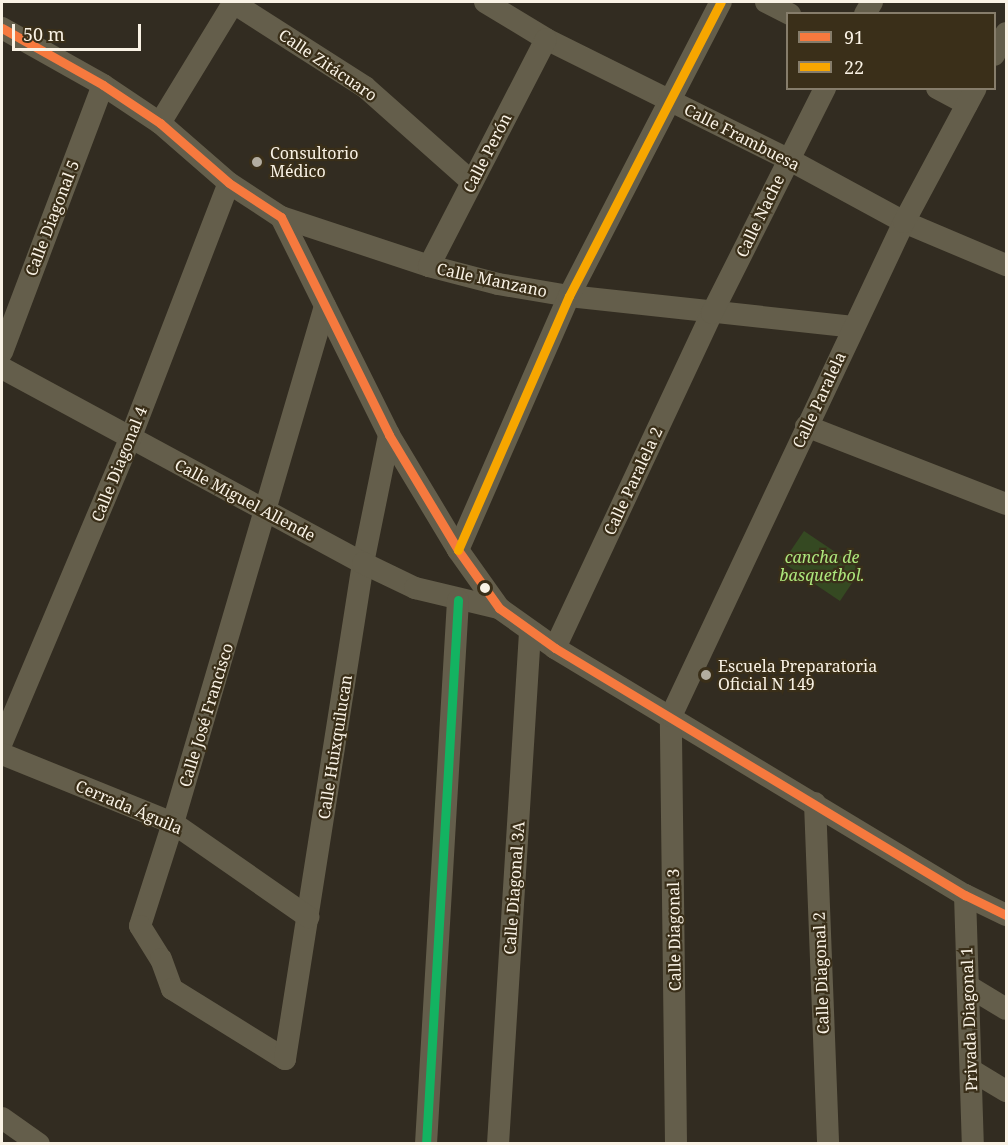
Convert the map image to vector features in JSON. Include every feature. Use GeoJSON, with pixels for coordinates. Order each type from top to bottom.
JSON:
{"type":"FeatureCollection","features":[{"type":"Feature","properties":{"kind":"street"},"geometry":{"type":"LineString","coordinates":[[160,123],[234,2]]}},
{"type":"Feature","properties":{"kind":"street","name":"Calle Zitácuaro"},"geometry":{"type":"LineString","coordinates":[[234,2],[365,87],[472,182]]}},
{"type":"Feature","properties":{"kind":"street","name":"Calle Frambuesa"},"geometry":{"type":"LineString","coordinates":[[485,2],[546,39],[788,159],[904,222],[1006,265]]}},
{"type":"Feature","properties":{"kind":"street"},"geometry":{"type":"LineString","coordinates":[[458,550],[569,296],[721,2]]}},
{"type":"Feature","properties":{"kind":"street"},"geometry":{"type":"LineString","coordinates":[[766,2],[786,12]]}},
{"type":"Feature","properties":{"kind":"street"},"geometry":{"type":"LineString","coordinates":[[3,32],[103,85],[160,123],[229,183],[281,218],[389,435],[458,550],[499,608],[530,633],[965,895],[1006,915]]}},
{"type":"Feature","properties":{"kind":"street"},"geometry":{"type":"LineString","coordinates":[[996,51],[1006,33]]}},
{"type":"Feature","properties":{"kind":"street","name":"Calle Perón"},"geometry":{"type":"LineString","coordinates":[[429,266],[546,39]]}},
{"type":"Feature","properties":{"kind":"street","name":"Calle Diagonal 5"},"geometry":{"type":"LineString","coordinates":[[2,352],[103,85]]}},
{"type":"Feature","properties":{"kind":"street","name":"Calle Nache"},"geometry":{"type":"LineString","coordinates":[[712,313],[824,90]]}},
{"type":"Feature","properties":{"kind":"street"},"geometry":{"type":"LineString","coordinates":[[946,90],[972,96]]}},
{"type":"Feature","properties":{"kind":"street","name":"Calle Paralela"},"geometry":{"type":"LineString","coordinates":[[671,717],[853,327],[904,222],[972,96]]}},
{"type":"Feature","properties":{"kind":"street","name":"Calle Diagonal 4"},"geometry":{"type":"LineString","coordinates":[[2,742],[130,439],[229,183]]}},
{"type":"Feature","properties":{"kind":"street","name":"Calle Manzano"},"geometry":{"type":"LineString","coordinates":[[281,218],[429,266],[498,284],[569,296],[853,327]]}},
{"type":"Feature","properties":{"kind":"street","name":"Calle José Francisco"},"geometry":{"type":"LineString","coordinates":[[285,1059],[172,989],[161,959],[142,932],[140,920],[174,823],[267,512],[325,306]]}},
{"type":"Feature","properties":{"kind":"street","name":"Calle Paralela 2"},"geometry":{"type":"LineString","coordinates":[[555,648],[712,313]]}},
{"type":"Feature","properties":{"kind":"street","name":"Calle Miguel Allende"},"geometry":{"type":"LineString","coordinates":[[2,368],[363,563],[416,588],[458,600],[499,608]]}},
{"type":"Feature","properties":{"kind":"street"},"geometry":{"type":"LineString","coordinates":[[806,426],[1006,504]]}},
{"type":"Feature","properties":{"kind":"street","name":"Calle Huixquilucan"},"geometry":{"type":"LineString","coordinates":[[285,1059],[363,563],[389,435]]}},
{"type":"Feature","properties":{"kind":"street"},"geometry":{"type":"LineString","coordinates":[[426,1143],[458,600]]}},
{"type":"Feature","properties":{"kind":"street","name":"Calle Diagonal 3A"},"geometry":{"type":"LineString","coordinates":[[498,1143],[530,633]]}},
{"type":"Feature","properties":{"kind":"street","name":"Calle Diagonal 3"},"geometry":{"type":"LineString","coordinates":[[671,717],[676,1143]]}},
{"type":"Feature","properties":{"kind":"street","name":"Cerrada Águila"},"geometry":{"type":"LineString","coordinates":[[2,754],[174,823],[309,916]]}},
{"type":"Feature","properties":{"kind":"street","name":"Calle Diagonal 2"},"geometry":{"type":"LineString","coordinates":[[815,803],[828,1143]]}},
{"type":"Feature","properties":{"kind":"street","name":"Privada Diagonal 1"},"geometry":{"type":"LineString","coordinates":[[965,895],[973,1143]]}},
{"type":"Feature","properties":{"kind":"street"},"geometry":{"type":"LineString","coordinates":[[968,986],[1006,1009]]}},
{"type":"Feature","properties":{"kind":"street"},"geometry":{"type":"LineString","coordinates":[[971,1070],[1006,1091]]}},
{"type":"Feature","properties":{"kind":"street"},"geometry":{"type":"LineString","coordinates":[[2,1118],[39,1143]]}},
{"type":"Feature","properties":{"kind":"green space","name":"cancha de basquetbol."},"geometry":{"type":"Polygon","coordinates":[[[804,531],[861,570],[840,601],[783,563],[804,531]]]}},
{"type":"Feature","properties":{"kind":"transit line","name":"22"},"geometry":{"type":"LineString","coordinates":[[458,550],[569,296],[721,2]]}},
{"type":"Feature","properties":{"kind":"transit line","name":"91"},"geometry":{"type":"LineString","coordinates":[[2,28],[103,85],[160,123],[229,183],[281,217],[389,435],[458,550],[499,608],[555,648],[965,895],[1006,915]]}},
{"type":"Feature","properties":{"kind":"transit line"},"geometry":{"type":"LineString","coordinates":[[426,1144],[458,600]]}},
{"type":"Feature","properties":{"kind":"place","name":"Consultorio Médico"},"geometry":{"type":"Point","coordinates":[257,162]}},
{"type":"Feature","properties":{"kind":"place","name":"Escuela Preparatoria Oficial N 149"},"geometry":{"type":"Point","coordinates":[706,675]}}]}
